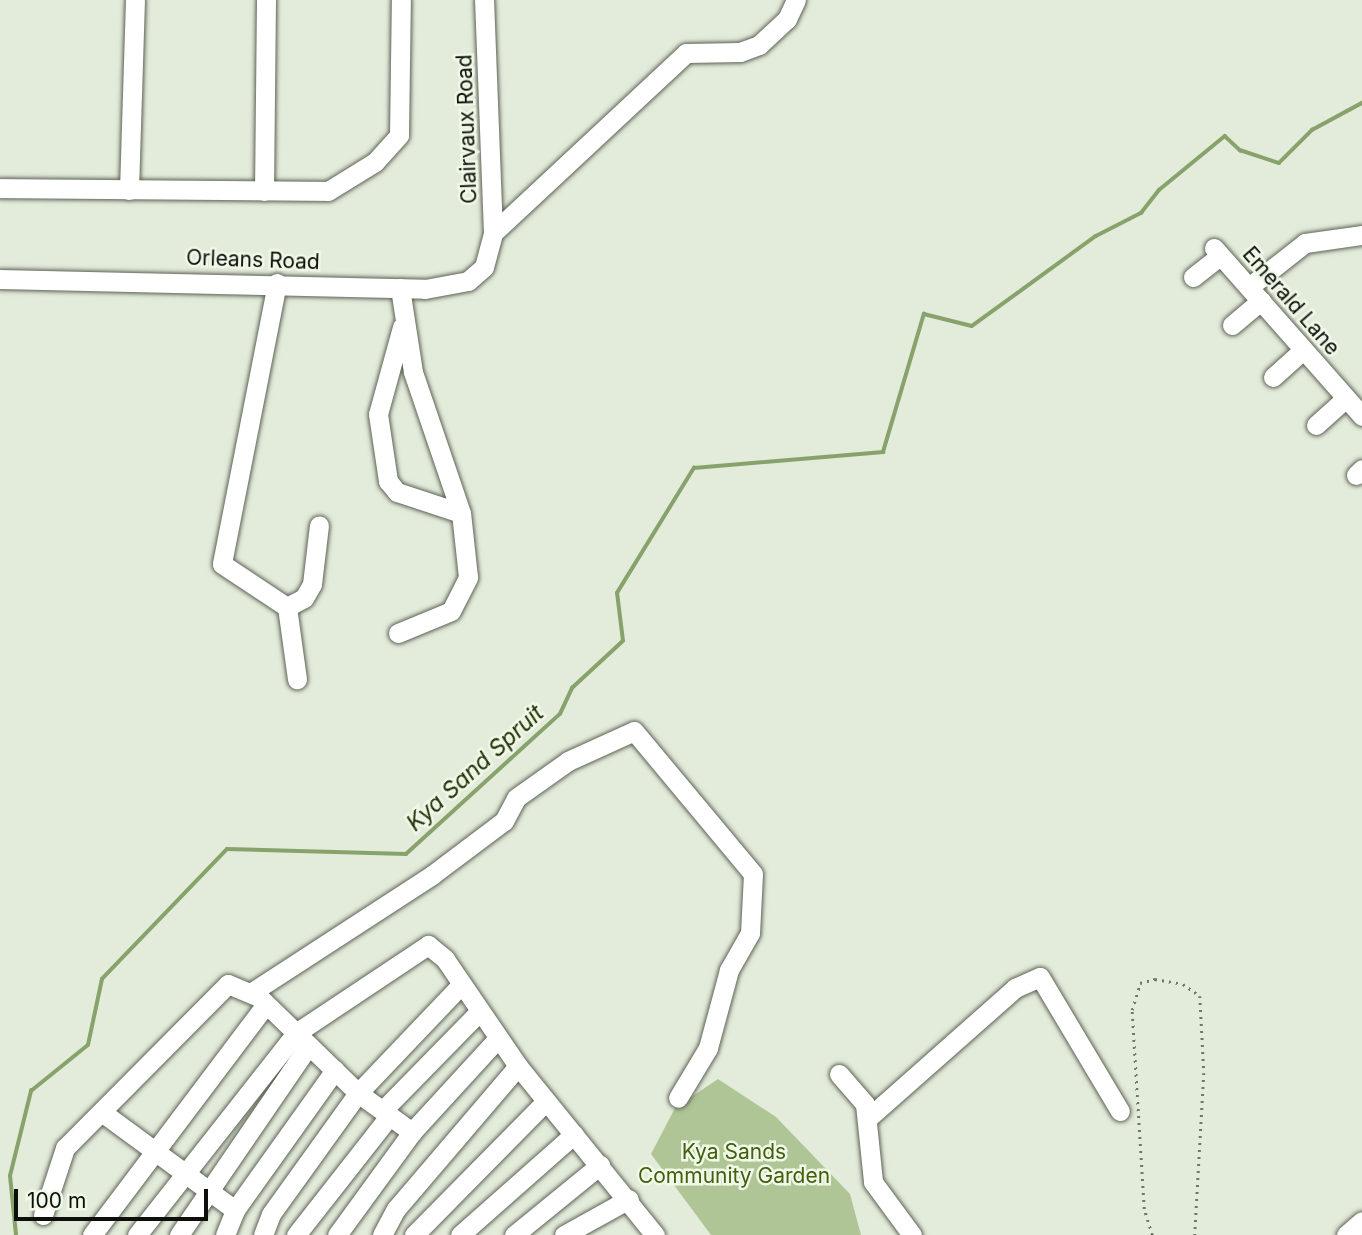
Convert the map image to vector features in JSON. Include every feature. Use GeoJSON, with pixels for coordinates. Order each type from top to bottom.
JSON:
{"type":"FeatureCollection","features":[{"type":"Feature","properties":{"kind":"street"},"geometry":{"type":"LineString","coordinates":[[129,190],[135,0]]}},
{"type":"Feature","properties":{"kind":"street"},"geometry":{"type":"LineString","coordinates":[[264,191],[266,0]]}},
{"type":"Feature","properties":{"kind":"street"},"geometry":{"type":"LineString","coordinates":[[0,188],[328,191],[390,150],[399,135],[401,0]]}},
{"type":"Feature","properties":{"kind":"street","name":"Clairvaux Road"},"geometry":{"type":"LineString","coordinates":[[484,0],[493,233],[489,256]]}},
{"type":"Feature","properties":{"kind":"street"},"geometry":{"type":"LineString","coordinates":[[493,233],[686,53],[740,52],[759,45],[787,19],[796,0]]}},
{"type":"Feature","properties":{"kind":"street"},"geometry":{"type":"LineString","coordinates":[[1232,325],[1255,294],[1306,243],[1362,234]]}},
{"type":"Feature","properties":{"kind":"street","name":"Emerald Lane"},"geometry":{"type":"LineString","coordinates":[[1193,276],[1217,252],[1362,416]]}},
{"type":"Feature","properties":{"kind":"street","name":"Orleans Road"},"geometry":{"type":"LineString","coordinates":[[0,279],[400,288],[457,286],[478,275],[489,256]]}},
{"type":"Feature","properties":{"kind":"street"},"geometry":{"type":"LineString","coordinates":[[277,284],[222,564],[287,607],[297,679]]}},
{"type":"Feature","properties":{"kind":"street"},"geometry":{"type":"LineString","coordinates":[[398,633],[459,603],[468,577],[461,513],[413,372],[400,288]]}},
{"type":"Feature","properties":{"kind":"street"},"geometry":{"type":"LineString","coordinates":[[404,320],[378,414],[388,481],[397,492],[461,513]]}},
{"type":"Feature","properties":{"kind":"street"},"geometry":{"type":"LineString","coordinates":[[1273,377],[1304,350]]}},
{"type":"Feature","properties":{"kind":"street"},"geometry":{"type":"LineString","coordinates":[[1315,425],[1346,398]]}},
{"type":"Feature","properties":{"kind":"street"},"geometry":{"type":"LineString","coordinates":[[287,607],[304,598],[312,584],[318,525]]}},
{"type":"Feature","properties":{"kind":"street"},"geometry":{"type":"LineString","coordinates":[[92,1235],[259,998],[503,821],[516,798],[568,761],[634,731],[753,874],[750,933],[729,970],[708,1048],[678,1098]]}},
{"type":"Feature","properties":{"kind":"street"},"geometry":{"type":"LineString","coordinates":[[138,1235],[181,1175],[302,1039],[421,945],[440,953],[518,1066],[629,1199],[655,1235]]}},
{"type":"Feature","properties":{"kind":"street"},"geometry":{"type":"LineString","coordinates":[[867,1119],[1015,988],[1040,977],[1121,1111]]}},
{"type":"Feature","properties":{"kind":"street"},"geometry":{"type":"LineString","coordinates":[[263,1235],[271,1214],[358,1093],[461,985]]}},
{"type":"Feature","properties":{"kind":"street"},"geometry":{"type":"LineString","coordinates":[[43,1215],[56,1163],[222,986],[259,998],[358,1093],[412,1132]]}},
{"type":"Feature","properties":{"kind":"street"},"geometry":{"type":"LineString","coordinates":[[296,1235],[386,1113],[480,1012]]}},
{"type":"Feature","properties":{"kind":"street"},"geometry":{"type":"LineString","coordinates":[[337,1235],[412,1132],[498,1038]]}},
{"type":"Feature","properties":{"kind":"street"},"geometry":{"type":"LineString","coordinates":[[179,1235],[302,1039]]}},
{"type":"Feature","properties":{"kind":"street"},"geometry":{"type":"LineString","coordinates":[[382,1235],[396,1209],[518,1066]]}},
{"type":"Feature","properties":{"kind":"street"},"geometry":{"type":"LineString","coordinates":[[225,1235],[235,1210],[335,1070]]}},
{"type":"Feature","properties":{"kind":"street"},"geometry":{"type":"LineString","coordinates":[[839,1074],[861,1093],[867,1119],[873,1182],[912,1235]]}},
{"type":"Feature","properties":{"kind":"street"},"geometry":{"type":"LineString","coordinates":[[414,1235],[546,1101]]}},
{"type":"Feature","properties":{"kind":"street"},"geometry":{"type":"LineString","coordinates":[[103,1113],[206,1194],[235,1210]]}},
{"type":"Feature","properties":{"kind":"street"},"geometry":{"type":"LineString","coordinates":[[460,1235],[574,1134]]}},
{"type":"Feature","properties":{"kind":"street"},"geometry":{"type":"LineString","coordinates":[[514,1235],[600,1165]]}},
{"type":"Feature","properties":{"kind":"street"},"geometry":{"type":"LineString","coordinates":[[564,1235],[629,1199]]}},
{"type":"Feature","properties":{"kind":"street"},"geometry":{"type":"LineString","coordinates":[[1346,1235],[1362,1221]]}},
{"type":"Feature","properties":{"kind":"path"},"geometry":{"type":"LineString","coordinates":[[1152,1235],[1144,1209],[1132,1010],[1140,983],[1155,979],[1183,984],[1200,996],[1204,1073],[1195,1235]]}},
{"type":"Feature","properties":{"kind":"green space","name":"Kya Sands Community Garden"},"geometry":{"type":"Polygon","coordinates":[[[718,1079],[776,1117],[850,1194],[861,1235],[711,1235],[651,1154],[675,1108],[718,1079]]]}},
{"type":"Feature","properties":{"kind":"waterway","name":"Kya Sand Spruit"},"geometry":{"type":"LineString","coordinates":[[16,1235],[10,1176],[31,1091],[88,1045],[102,979],[227,849],[406,854],[560,714],[572,688],[623,641],[617,593],[694,468],[883,452],[924,314],[972,326],[1096,236],[1141,213],[1159,190],[1225,136],[1240,150],[1279,163],[1312,130],[1362,103]]}}]}
